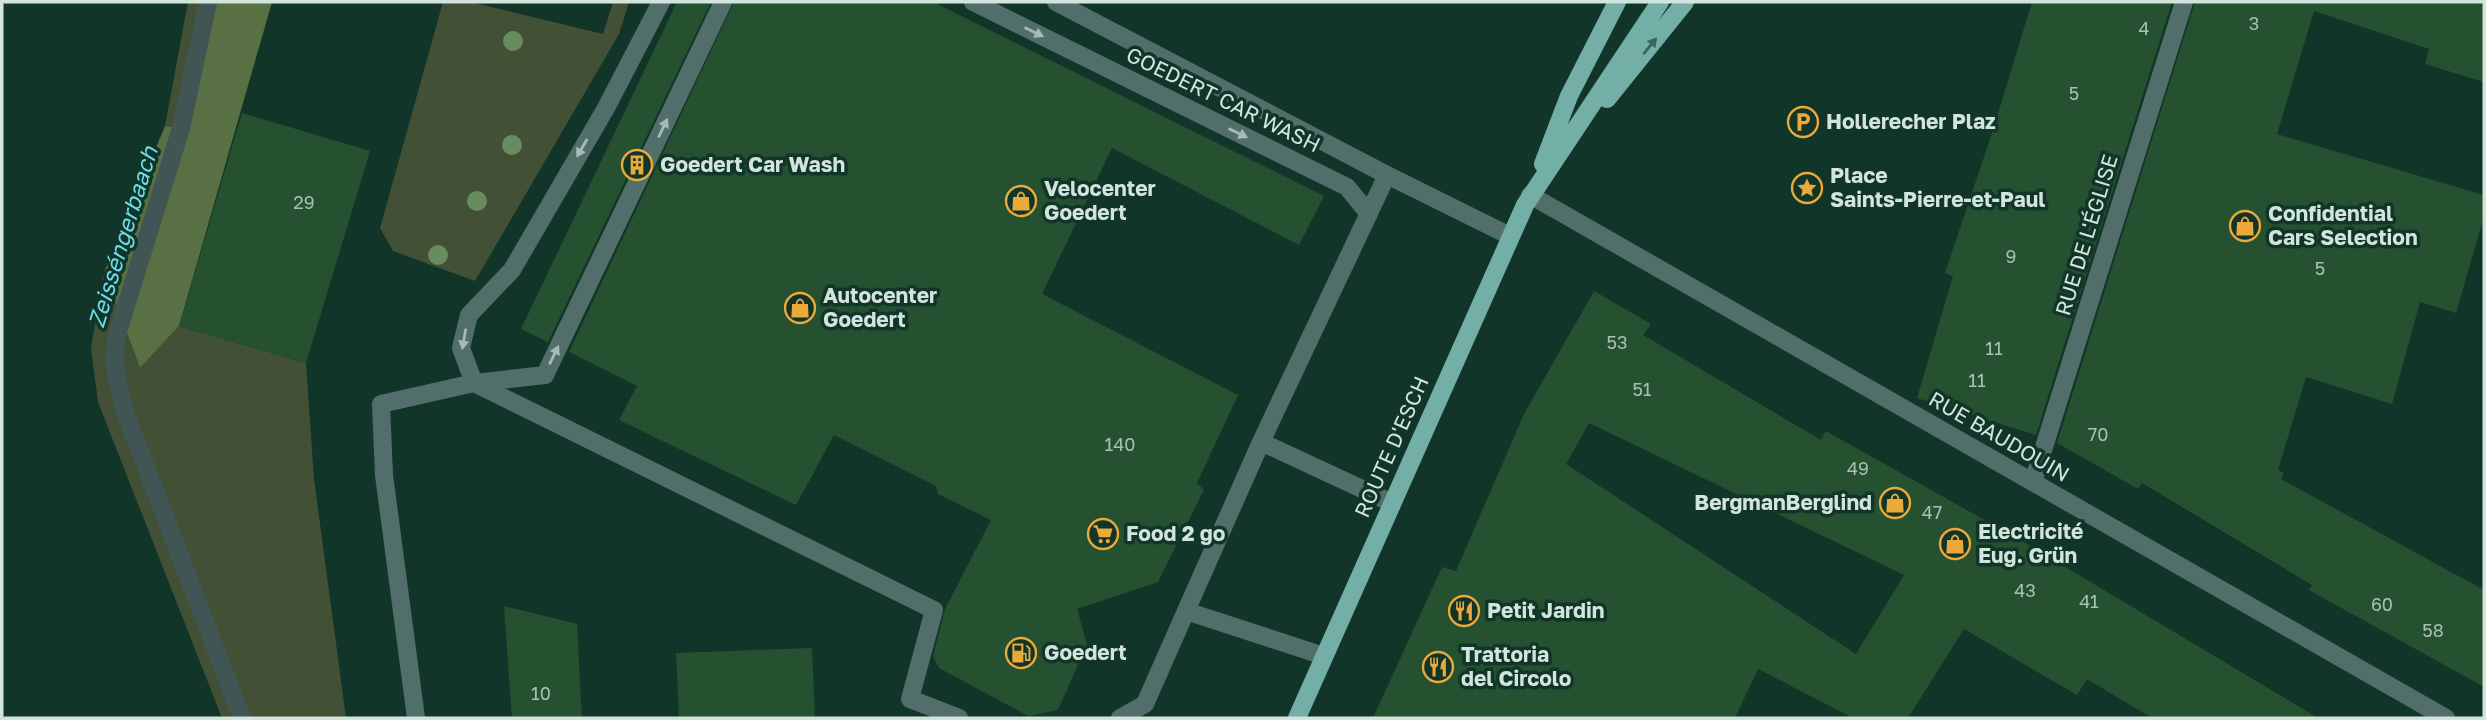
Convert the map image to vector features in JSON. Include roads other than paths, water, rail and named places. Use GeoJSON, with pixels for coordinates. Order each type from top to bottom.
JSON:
{"type":"FeatureCollection","features":[{"type":"Feature","properties":{"kind":"main road"},"geometry":{"type":"LineString","coordinates":[[1530,195],[1569,96],[1617,2]]}},
{"type":"Feature","properties":{"kind":"main road","name":"ROUTE D'ESCH"},"geometry":{"type":"LineString","coordinates":[[1297,718],[1530,195],[1660,2]]}},
{"type":"Feature","properties":{"kind":"main road","name":"ROUTE D'ESCH"},"geometry":{"type":"LineString","coordinates":[[1530,195],[1685,2]]}},
{"type":"Feature","properties":{"kind":"street"},"geometry":{"type":"LineString","coordinates":[[661,2],[606,108],[512,270],[469,315],[461,348],[474,383],[934,610],[910,699],[959,718]]}},
{"type":"Feature","properties":{"kind":"street"},"geometry":{"type":"LineString","coordinates":[[416,718],[384,475],[381,404],[474,383],[545,375],[723,2]]}},
{"type":"Feature","properties":{"kind":"street","name":"GOEDERT CAR WASH"},"geometry":{"type":"LineString","coordinates":[[973,2],[1347,187],[1369,214]]}},
{"type":"Feature","properties":{"kind":"street","name":"GOEDERT CAR WASH"},"geometry":{"type":"LineString","coordinates":[[1056,2],[1387,175],[1510,236]]}},
{"type":"Feature","properties":{"kind":"street","name":"RUE DE L'ÉGLISE"},"geometry":{"type":"LineString","coordinates":[[2033,482],[2184,2]]}},
{"type":"Feature","properties":{"kind":"street"},"geometry":{"type":"LineString","coordinates":[[1120,718],[1145,704],[1261,442],[1387,175]]}},
{"type":"Feature","properties":{"kind":"street","name":"RUE BAUDOUIN"},"geometry":{"type":"LineString","coordinates":[[1530,195],[2446,718]]}},
{"type":"Feature","properties":{"kind":"street"},"geometry":{"type":"LineString","coordinates":[[1261,442],[1392,503]]}},
{"type":"Feature","properties":{"kind":"street"},"geometry":{"type":"LineString","coordinates":[[1186,611],[1324,656]]}},
{"type":"Feature","properties":{"kind":"waterway","name":"Zeisséngerbaach"},"geometry":{"type":"LineString","coordinates":[[208,2],[181,128],[116,338],[115,367],[125,412],[242,718]]}},
{"type":"Feature","properties":{"kind":"place","name":"Hollerecher Plaz"},"geometry":{"type":"Point","coordinates":[1803,122]}},
{"type":"Feature","properties":{"kind":"place","name":"Goedert Car Wash"},"geometry":{"type":"Point","coordinates":[637,165]}},
{"type":"Feature","properties":{"kind":"place","name":"Place Saints-Pierre-et-Paul"},"geometry":{"type":"Point","coordinates":[1807,188]}},
{"type":"Feature","properties":{"kind":"place","name":"Velocenter Goedert"},"geometry":{"type":"Point","coordinates":[1021,201]}},
{"type":"Feature","properties":{"kind":"place","name":"Confidential Cars Selection"},"geometry":{"type":"Point","coordinates":[2245,226]}},
{"type":"Feature","properties":{"kind":"place","name":"Autocenter Goedert"},"geometry":{"type":"Point","coordinates":[800,308]}},
{"type":"Feature","properties":{"kind":"place","name":"BergmanBerglind"},"geometry":{"type":"Point","coordinates":[1895,503]}},
{"type":"Feature","properties":{"kind":"place","name":"Food 2 go"},"geometry":{"type":"Point","coordinates":[1103,534]}},
{"type":"Feature","properties":{"kind":"place","name":"Electricité Eug. Grün"},"geometry":{"type":"Point","coordinates":[1955,544]}},
{"type":"Feature","properties":{"kind":"place","name":"Petit Jardin"},"geometry":{"type":"Point","coordinates":[1464,611]}},
{"type":"Feature","properties":{"kind":"place","name":"Goedert"},"geometry":{"type":"Point","coordinates":[1021,653]}},
{"type":"Feature","properties":{"kind":"place","name":"Trattoria del Circolo"},"geometry":{"type":"Point","coordinates":[1438,667]}}]}
